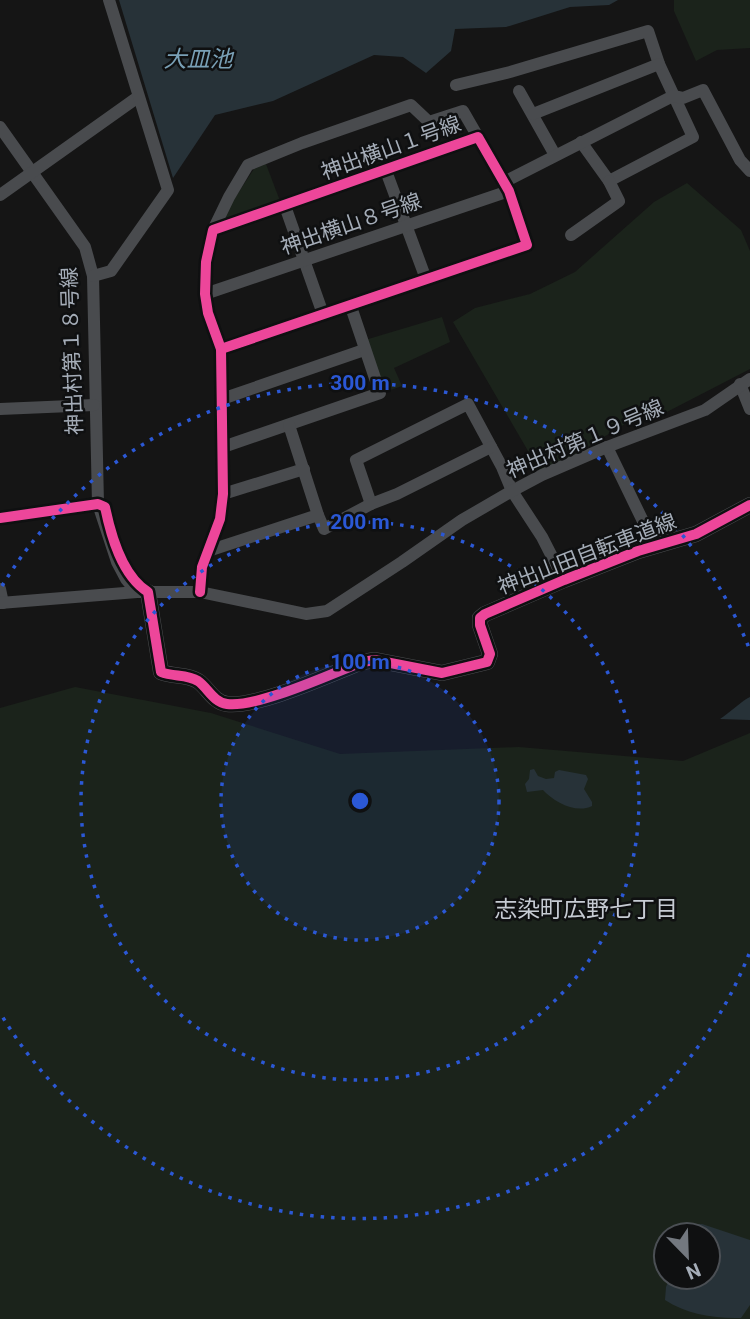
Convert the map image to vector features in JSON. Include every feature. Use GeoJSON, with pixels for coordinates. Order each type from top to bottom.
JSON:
{"type":"FeatureCollection","features":[{"type":"Feature","properties":{"kind":"main road","name":"神出山田自転車道線"},"geometry":{"type":"LineString","coordinates":[[143,592],[161,672],[190,677],[199,682],[215,699],[230,705],[274,696],[362,662],[375,660],[442,673],[487,662],[490,654],[480,618],[564,580],[655,546],[696,534],[750,505]]}},
{"type":"Feature","properties":{"kind":"street"},"geometry":{"type":"LineString","coordinates":[[93,276],[111,271],[168,190],[109,0]]}},
{"type":"Feature","properties":{"kind":"street"},"geometry":{"type":"LineString","coordinates":[[456,85],[510,72],[648,31],[659,64],[693,137],[609,181]]}},
{"type":"Feature","properties":{"kind":"street"},"geometry":{"type":"LineString","coordinates":[[533,114],[659,64]]}},
{"type":"Feature","properties":{"kind":"street"},"geometry":{"type":"LineString","coordinates":[[673,96],[683,98],[703,90],[740,160],[750,171]]}},
{"type":"Feature","properties":{"kind":"street"},"geometry":{"type":"LineString","coordinates":[[519,91],[555,155]]}},
{"type":"Feature","properties":{"kind":"street","name":"神出横山８号線"},"geometry":{"type":"LineString","coordinates":[[205,294],[407,226],[507,187],[555,155],[673,96]]}},
{"type":"Feature","properties":{"kind":"street"},"geometry":{"type":"LineString","coordinates":[[0,195],[138,97]]}},
{"type":"Feature","properties":{"kind":"street"},"geometry":{"type":"LineString","coordinates":[[200,592],[202,567],[220,519],[223,494],[221,349],[208,313],[205,294],[206,262],[213,230],[248,165],[411,105],[429,122],[463,111],[478,137]]}},
{"type":"Feature","properties":{"kind":"street","name":"神出村第１８号線"},"geometry":{"type":"LineString","coordinates":[[0,127],[85,247],[93,276],[98,504],[117,562],[126,579],[143,592]]}},
{"type":"Feature","properties":{"kind":"street","name":"神出横山１号線"},"geometry":{"type":"LineString","coordinates":[[213,230],[478,137],[507,187],[527,245],[221,349]]}},
{"type":"Feature","properties":{"kind":"street"},"geometry":{"type":"LineString","coordinates":[[571,235],[619,201],[609,181],[581,142]]}},
{"type":"Feature","properties":{"kind":"street"},"geometry":{"type":"LineString","coordinates":[[387,170],[426,279]]}},
{"type":"Feature","properties":{"kind":"street"},"geometry":{"type":"LineString","coordinates":[[285,206],[323,314]]}},
{"type":"Feature","properties":{"kind":"street"},"geometry":{"type":"LineString","coordinates":[[223,447],[380,393],[350,304]]}},
{"type":"Feature","properties":{"kind":"street"},"geometry":{"type":"LineString","coordinates":[[222,398],[364,350]]}},
{"type":"Feature","properties":{"kind":"street"},"geometry":{"type":"LineString","coordinates":[[745,382],[750,409]]}},
{"type":"Feature","properties":{"kind":"street","name":"神出村第１９号線"},"geometry":{"type":"LineString","coordinates":[[2,603],[143,592],[200,592],[306,614],[327,611],[462,520],[512,491],[607,447],[705,410],[745,382]]}},
{"type":"Feature","properties":{"kind":"street"},"geometry":{"type":"LineString","coordinates":[[371,504],[356,460],[468,404],[512,491],[542,537],[564,580]]}},
{"type":"Feature","properties":{"kind":"street"},"geometry":{"type":"LineString","coordinates":[[0,409],[94,405]]}},
{"type":"Feature","properties":{"kind":"street"},"geometry":{"type":"LineString","coordinates":[[289,425],[324,529],[491,447]]}},
{"type":"Feature","properties":{"kind":"street"},"geometry":{"type":"LineString","coordinates":[[607,447],[655,546]]}},
{"type":"Feature","properties":{"kind":"street"},"geometry":{"type":"LineString","coordinates":[[223,494],[304,469]]}},
{"type":"Feature","properties":{"kind":"street"},"geometry":{"type":"LineString","coordinates":[[208,551],[318,515]]}},
{"type":"Feature","properties":{"kind":"street"},"geometry":{"type":"LineString","coordinates":[[0,589],[2,603]]}},
{"type":"Feature","properties":{"kind":"shaded area"},"geometry":{"type":"Polygon","coordinates":[[[674,0],[750,0],[750,48],[717,50],[696,61],[674,11],[674,0]]]}},
{"type":"Feature","properties":{"kind":"shaded area"},"geometry":{"type":"Polygon","coordinates":[[[266,164],[280,201],[226,222],[223,216],[254,169],[266,164]]]}},
{"type":"Feature","properties":{"kind":"shaded area"},"geometry":{"type":"Polygon","coordinates":[[[687,183],[741,230],[750,251],[750,369],[661,415],[625,424],[542,475],[453,322],[475,308],[530,294],[575,272],[654,202],[687,183]]]}},
{"type":"Feature","properties":{"kind":"shaded area"},"geometry":{"type":"Polygon","coordinates":[[[442,317],[450,342],[394,368],[402,386],[385,392],[365,340],[442,317]]]}},
{"type":"Feature","properties":{"kind":"shaded area"},"geometry":{"type":"Polygon","coordinates":[[[75,687],[211,713],[340,754],[519,747],[683,761],[750,733],[750,1319],[0,1319],[0,708],[75,687]]]}},
{"type":"Feature","properties":{"kind":"water","name":"大皿池"},"geometry":{"type":"Polygon","coordinates":[[[119,0],[618,0],[609,5],[570,7],[506,27],[455,29],[451,51],[426,73],[403,57],[374,55],[273,101],[215,115],[173,178],[119,0]]]}},
{"type":"Feature","properties":{"kind":"water"},"geometry":{"type":"Polygon","coordinates":[[[750,697],[750,720],[720,719],[744,701],[750,697]]]}},
{"type":"Feature","properties":{"kind":"water"},"geometry":{"type":"Polygon","coordinates":[[[534,769],[538,776],[546,779],[554,778],[555,772],[559,770],[586,775],[588,779],[584,789],[592,806],[572,808],[553,799],[543,790],[527,792],[525,784],[530,770],[534,769]]]}},
{"type":"Feature","properties":{"kind":"water"},"geometry":{"type":"Polygon","coordinates":[[[722,1231],[750,1240],[750,1305],[741,1318],[702,1315],[665,1300],[666,1291],[722,1291],[722,1231]]]}},
{"type":"Feature","properties":{"kind":"cycle path"},"geometry":{"type":"LineString","coordinates":[[200,592],[202,567],[220,519],[223,494],[221,349],[208,313],[205,294],[206,262],[213,230],[478,137],[509,191],[527,245],[221,349]]}},
{"type":"Feature","properties":{"kind":"cycle path"},"geometry":{"type":"LineString","coordinates":[[0,518],[98,504],[105,507],[114,542],[125,566],[131,576],[148,592],[161,672],[194,679],[218,701],[240,704],[275,696],[362,662],[375,660],[442,673],[487,662],[490,654],[480,625],[480,618],[485,614],[638,551],[696,534],[750,505]]}},
{"type":"Feature","properties":{"kind":"district","name":"志染町広野七丁目"},"geometry":{"type":"Point","coordinates":[586,909]}}]}
